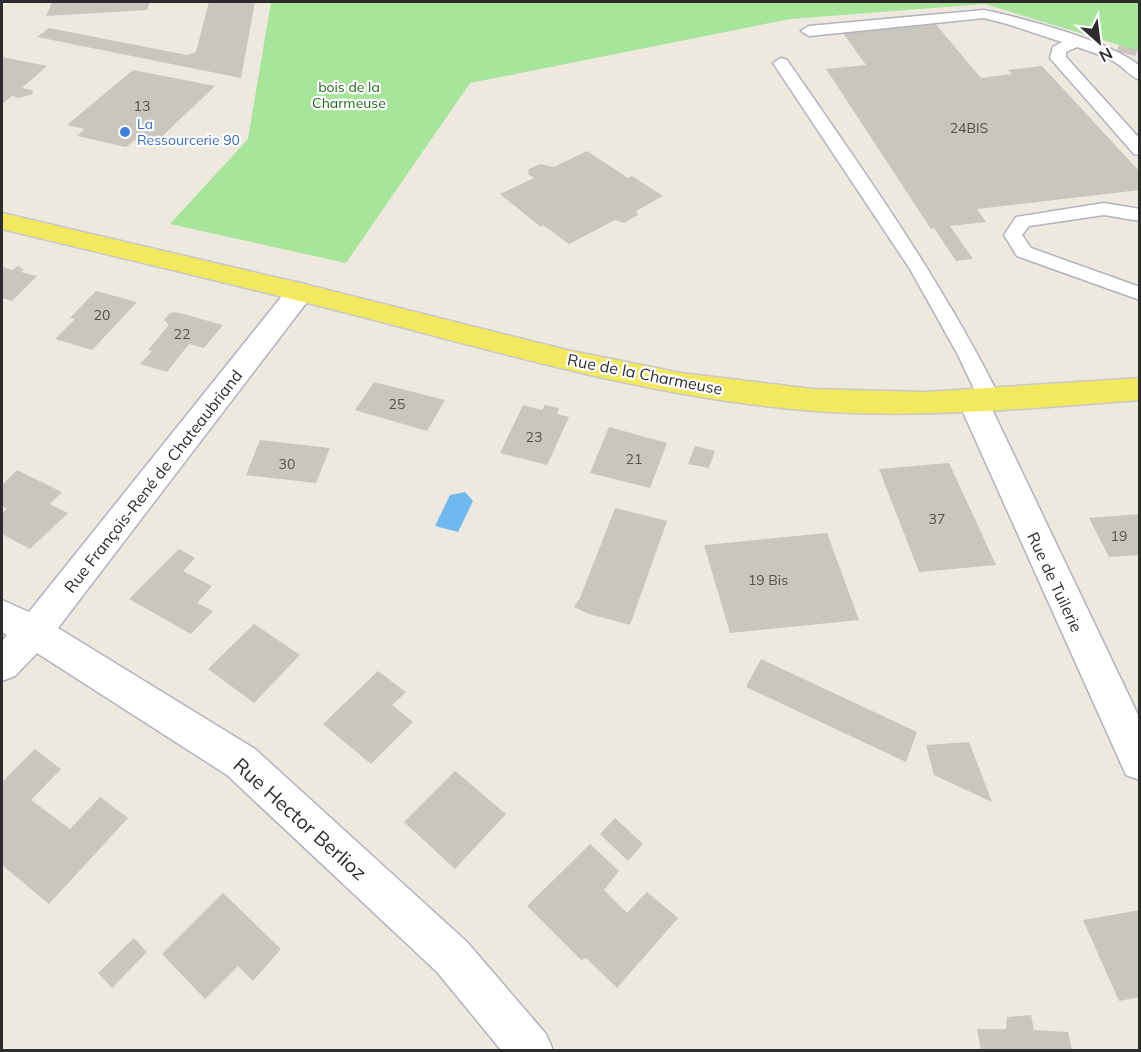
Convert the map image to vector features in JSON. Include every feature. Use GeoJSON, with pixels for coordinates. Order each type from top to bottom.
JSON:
{"type":"FeatureCollection","features":[{"type":"Feature","properties":{"kind":"main road","name":"Rue de la Charmeuse"},"geometry":{"type":"LineString","coordinates":[[2,221],[161,261],[300,292],[567,360],[681,383],[813,400],[981,401],[1140,388]]}},
{"type":"Feature","properties":{"kind":"street","name":"Rue François-René de Chateaubriand"},"geometry":{"type":"LineString","coordinates":[[2,665],[18,624],[175,449],[231,382],[300,292]]}},
{"type":"Feature","properties":{"kind":"street","name":"Rue de Tuilerie"},"geometry":{"type":"LineString","coordinates":[[981,401],[1140,762]]}},
{"type":"Feature","properties":{"kind":"street","name":"Rue Hector Berlioz"},"geometry":{"type":"LineString","coordinates":[[18,624],[241,762],[452,957],[530,1050]]}},
{"type":"Feature","properties":{"kind":"lane"},"geometry":{"type":"LineString","coordinates":[[809,31],[984,14],[1011,20],[1076,42],[1124,61],[1140,75]]}},
{"type":"Feature","properties":{"kind":"lane"},"geometry":{"type":"LineString","coordinates":[[1076,42],[1058,50],[1058,58],[1140,150]]}},
{"type":"Feature","properties":{"kind":"lane"},"geometry":{"type":"LineString","coordinates":[[781,63],[926,277],[971,358],[981,401]]}},
{"type":"Feature","properties":{"kind":"lane"},"geometry":{"type":"LineString","coordinates":[[1140,215],[1104,209],[1023,221],[1012,235],[1024,252],[1140,294]]}},
{"type":"Feature","properties":{"kind":"green space","name":"bois de la Charmeuse"},"geometry":{"type":"Polygon","coordinates":[[[271,2],[1139,2],[1139,51],[985,4],[790,19],[470,83],[346,263],[170,224],[248,139],[271,2]]]}},
{"type":"Feature","properties":{"kind":"water"},"geometry":{"type":"Polygon","coordinates":[[[465,492],[473,501],[458,532],[435,526],[450,495],[465,492]]]}},
{"type":"Feature","properties":{"kind":"building"},"geometry":{"type":"Polygon","coordinates":[[[52,2],[150,2],[147,10],[46,16],[52,2]]]}},
{"type":"Feature","properties":{"kind":"building"},"geometry":{"type":"Polygon","coordinates":[[[209,2],[255,2],[241,78],[37,37],[49,28],[187,55],[196,52],[209,2]]]}},
{"type":"Feature","properties":{"kind":"building"},"geometry":{"type":"Polygon","coordinates":[[[934,22],[981,78],[1012,74],[1008,70],[1042,66],[1140,172],[1140,190],[977,209],[986,222],[950,226],[973,259],[956,261],[934,228],[931,229],[826,69],[866,65],[842,32],[934,22]]]}},
{"type":"Feature","properties":{"kind":"building"},"geometry":{"type":"Polygon","coordinates":[[[1119,45],[1138,50],[1135,56],[1116,51],[1119,45]]]}},
{"type":"Feature","properties":{"kind":"building"},"geometry":{"type":"Polygon","coordinates":[[[2,57],[47,66],[22,88],[32,90],[33,94],[19,98],[12,96],[2,104],[2,57]]]}},
{"type":"Feature","properties":{"kind":"building"},"geometry":{"type":"Polygon","coordinates":[[[133,70],[215,86],[154,144],[135,140],[126,147],[77,136],[84,129],[67,125],[133,70]]]}},
{"type":"Feature","properties":{"kind":"building"},"geometry":{"type":"Polygon","coordinates":[[[587,151],[628,178],[632,176],[663,196],[636,211],[638,215],[624,223],[615,220],[569,244],[543,225],[541,227],[500,194],[534,178],[528,174],[529,169],[540,164],[554,167],[587,151]]]}},
{"type":"Feature","properties":{"kind":"building"},"geometry":{"type":"Polygon","coordinates":[[[17,266],[24,269],[21,272],[37,276],[12,301],[2,298],[2,267],[13,270],[17,266]]]}},
{"type":"Feature","properties":{"kind":"building"},"geometry":{"type":"Polygon","coordinates":[[[96,291],[137,302],[92,350],[55,339],[75,319],[70,318],[96,291]]]}},
{"type":"Feature","properties":{"kind":"building"},"geometry":{"type":"Polygon","coordinates":[[[176,312],[223,325],[204,348],[189,344],[167,372],[140,364],[152,351],[148,350],[169,325],[164,320],[170,313],[176,312]]]}},
{"type":"Feature","properties":{"kind":"building"},"geometry":{"type":"Polygon","coordinates":[[[374,382],[445,400],[427,431],[355,410],[374,382]]]}},
{"type":"Feature","properties":{"kind":"building"},"geometry":{"type":"Polygon","coordinates":[[[523,405],[542,410],[545,405],[559,408],[557,414],[569,417],[547,465],[500,453],[523,405]]]}},
{"type":"Feature","properties":{"kind":"building"},"geometry":{"type":"Polygon","coordinates":[[[609,427],[667,443],[650,488],[590,473],[609,427]]]}},
{"type":"Feature","properties":{"kind":"building"},"geometry":{"type":"Polygon","coordinates":[[[260,440],[330,448],[316,483],[246,475],[260,440]]]}},
{"type":"Feature","properties":{"kind":"building"},"geometry":{"type":"Polygon","coordinates":[[[695,446],[715,451],[709,468],[688,464],[695,446]]]}},
{"type":"Feature","properties":{"kind":"building"},"geometry":{"type":"Polygon","coordinates":[[[949,463],[996,565],[919,572],[879,469],[949,463]]]}},
{"type":"Feature","properties":{"kind":"building"},"geometry":{"type":"Polygon","coordinates":[[[17,470],[62,492],[50,504],[68,513],[30,549],[2,534],[2,513],[7,509],[2,506],[2,485],[17,470]]]}},
{"type":"Feature","properties":{"kind":"building"},"geometry":{"type":"Polygon","coordinates":[[[615,508],[667,521],[630,625],[589,614],[574,607],[580,598],[615,508]]]}},
{"type":"Feature","properties":{"kind":"building"},"geometry":{"type":"Polygon","coordinates":[[[1140,514],[1140,555],[1109,557],[1089,518],[1140,514]]]}},
{"type":"Feature","properties":{"kind":"building"},"geometry":{"type":"Polygon","coordinates":[[[827,533],[859,620],[730,633],[704,545],[827,533]]]}},
{"type":"Feature","properties":{"kind":"building"},"geometry":{"type":"Polygon","coordinates":[[[179,549],[195,558],[183,571],[212,586],[197,603],[213,611],[191,634],[129,599],[179,549]]]}},
{"type":"Feature","properties":{"kind":"building"},"geometry":{"type":"Polygon","coordinates":[[[254,624],[300,655],[254,703],[208,669],[254,624]]]}},
{"type":"Feature","properties":{"kind":"building"},"geometry":{"type":"Polygon","coordinates":[[[761,659],[917,732],[906,762],[746,687],[761,659]]]}},
{"type":"Feature","properties":{"kind":"building"},"geometry":{"type":"Polygon","coordinates":[[[378,671],[406,692],[392,705],[413,722],[371,764],[323,724],[378,671]]]}},
{"type":"Feature","properties":{"kind":"building"},"geometry":{"type":"Polygon","coordinates":[[[969,742],[992,802],[934,775],[926,745],[969,742]]]}},
{"type":"Feature","properties":{"kind":"building"},"geometry":{"type":"Polygon","coordinates":[[[35,749],[61,769],[31,800],[70,829],[100,797],[128,818],[49,904],[2,865],[2,782],[35,749]]]}},
{"type":"Feature","properties":{"kind":"building"},"geometry":{"type":"Polygon","coordinates":[[[455,771],[506,814],[455,869],[404,822],[455,771]]]}},
{"type":"Feature","properties":{"kind":"building"},"geometry":{"type":"Polygon","coordinates":[[[615,818],[643,844],[628,861],[600,834],[615,818]]]}},
{"type":"Feature","properties":{"kind":"building"},"geometry":{"type":"Polygon","coordinates":[[[590,844],[619,871],[604,890],[627,913],[647,892],[678,918],[617,988],[586,958],[581,960],[527,906],[590,844]]]}},
{"type":"Feature","properties":{"kind":"building"},"geometry":{"type":"Polygon","coordinates":[[[223,893],[281,949],[253,981],[238,966],[205,999],[162,954],[223,893]]]}},
{"type":"Feature","properties":{"kind":"building"},"geometry":{"type":"Polygon","coordinates":[[[1140,910],[1140,997],[1119,1001],[1083,920],[1140,910]]]}},
{"type":"Feature","properties":{"kind":"building"},"geometry":{"type":"Polygon","coordinates":[[[134,938],[147,952],[112,988],[98,973],[134,938]]]}},
{"type":"Feature","properties":{"kind":"building"},"geometry":{"type":"Polygon","coordinates":[[[1031,1015],[1034,1030],[1068,1032],[1072,1050],[981,1050],[977,1029],[1006,1029],[1007,1017],[1031,1015]]]}},
{"type":"Feature","properties":{"kind":"place","name":"La Ressourcerie 90"},"geometry":{"type":"Point","coordinates":[125,132]}}]}
